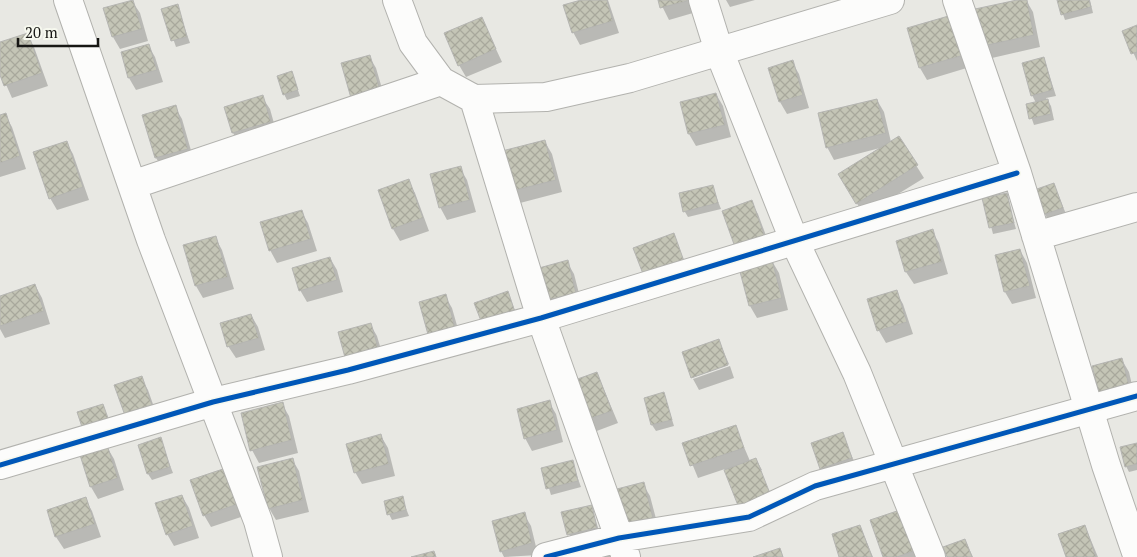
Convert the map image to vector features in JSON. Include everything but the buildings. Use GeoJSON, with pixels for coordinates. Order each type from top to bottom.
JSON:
{"type":"FeatureCollection","features":[{"type":"Feature","properties":{"kind":"street"},"geometry":{"type":"LineString","coordinates":[[68,0],[132,185],[258,521],[268,557]]}},
{"type":"Feature","properties":{"kind":"street"},"geometry":{"type":"LineString","coordinates":[[397,0],[413,42],[441,81],[474,99],[546,97],[630,78],[890,0]]}},
{"type":"Feature","properties":{"kind":"street"},"geometry":{"type":"LineString","coordinates":[[703,0],[719,51],[794,240],[857,373],[931,557]]}},
{"type":"Feature","properties":{"kind":"street"},"geometry":{"type":"LineString","coordinates":[[957,0],[1017,174],[1089,409],[1137,555]]}},
{"type":"Feature","properties":{"kind":"street"},"geometry":{"type":"LineString","coordinates":[[132,185],[441,81]]}},
{"type":"Feature","properties":{"kind":"street"},"geometry":{"type":"LineString","coordinates":[[474,99],[541,318],[622,547]]}},
{"type":"Feature","properties":{"kind":"street"},"geometry":{"type":"LineString","coordinates":[[0,466],[213,402],[348,370],[541,318],[1017,174]]}},
{"type":"Feature","properties":{"kind":"street"},"geometry":{"type":"LineString","coordinates":[[1036,236],[1137,207]]}},
{"type":"Feature","properties":{"kind":"street"},"geometry":{"type":"LineString","coordinates":[[546,557],[622,547],[749,517],[815,486],[893,466],[1137,396]]}},
{"type":"Feature","properties":{"kind":"cycle path"},"geometry":{"type":"LineString","coordinates":[[0,465],[213,402],[348,370],[541,318],[1017,173]]}},
{"type":"Feature","properties":{"kind":"cycle path"},"geometry":{"type":"LineString","coordinates":[[546,557],[619,538],[749,517],[815,486],[1137,396]]}}]}
